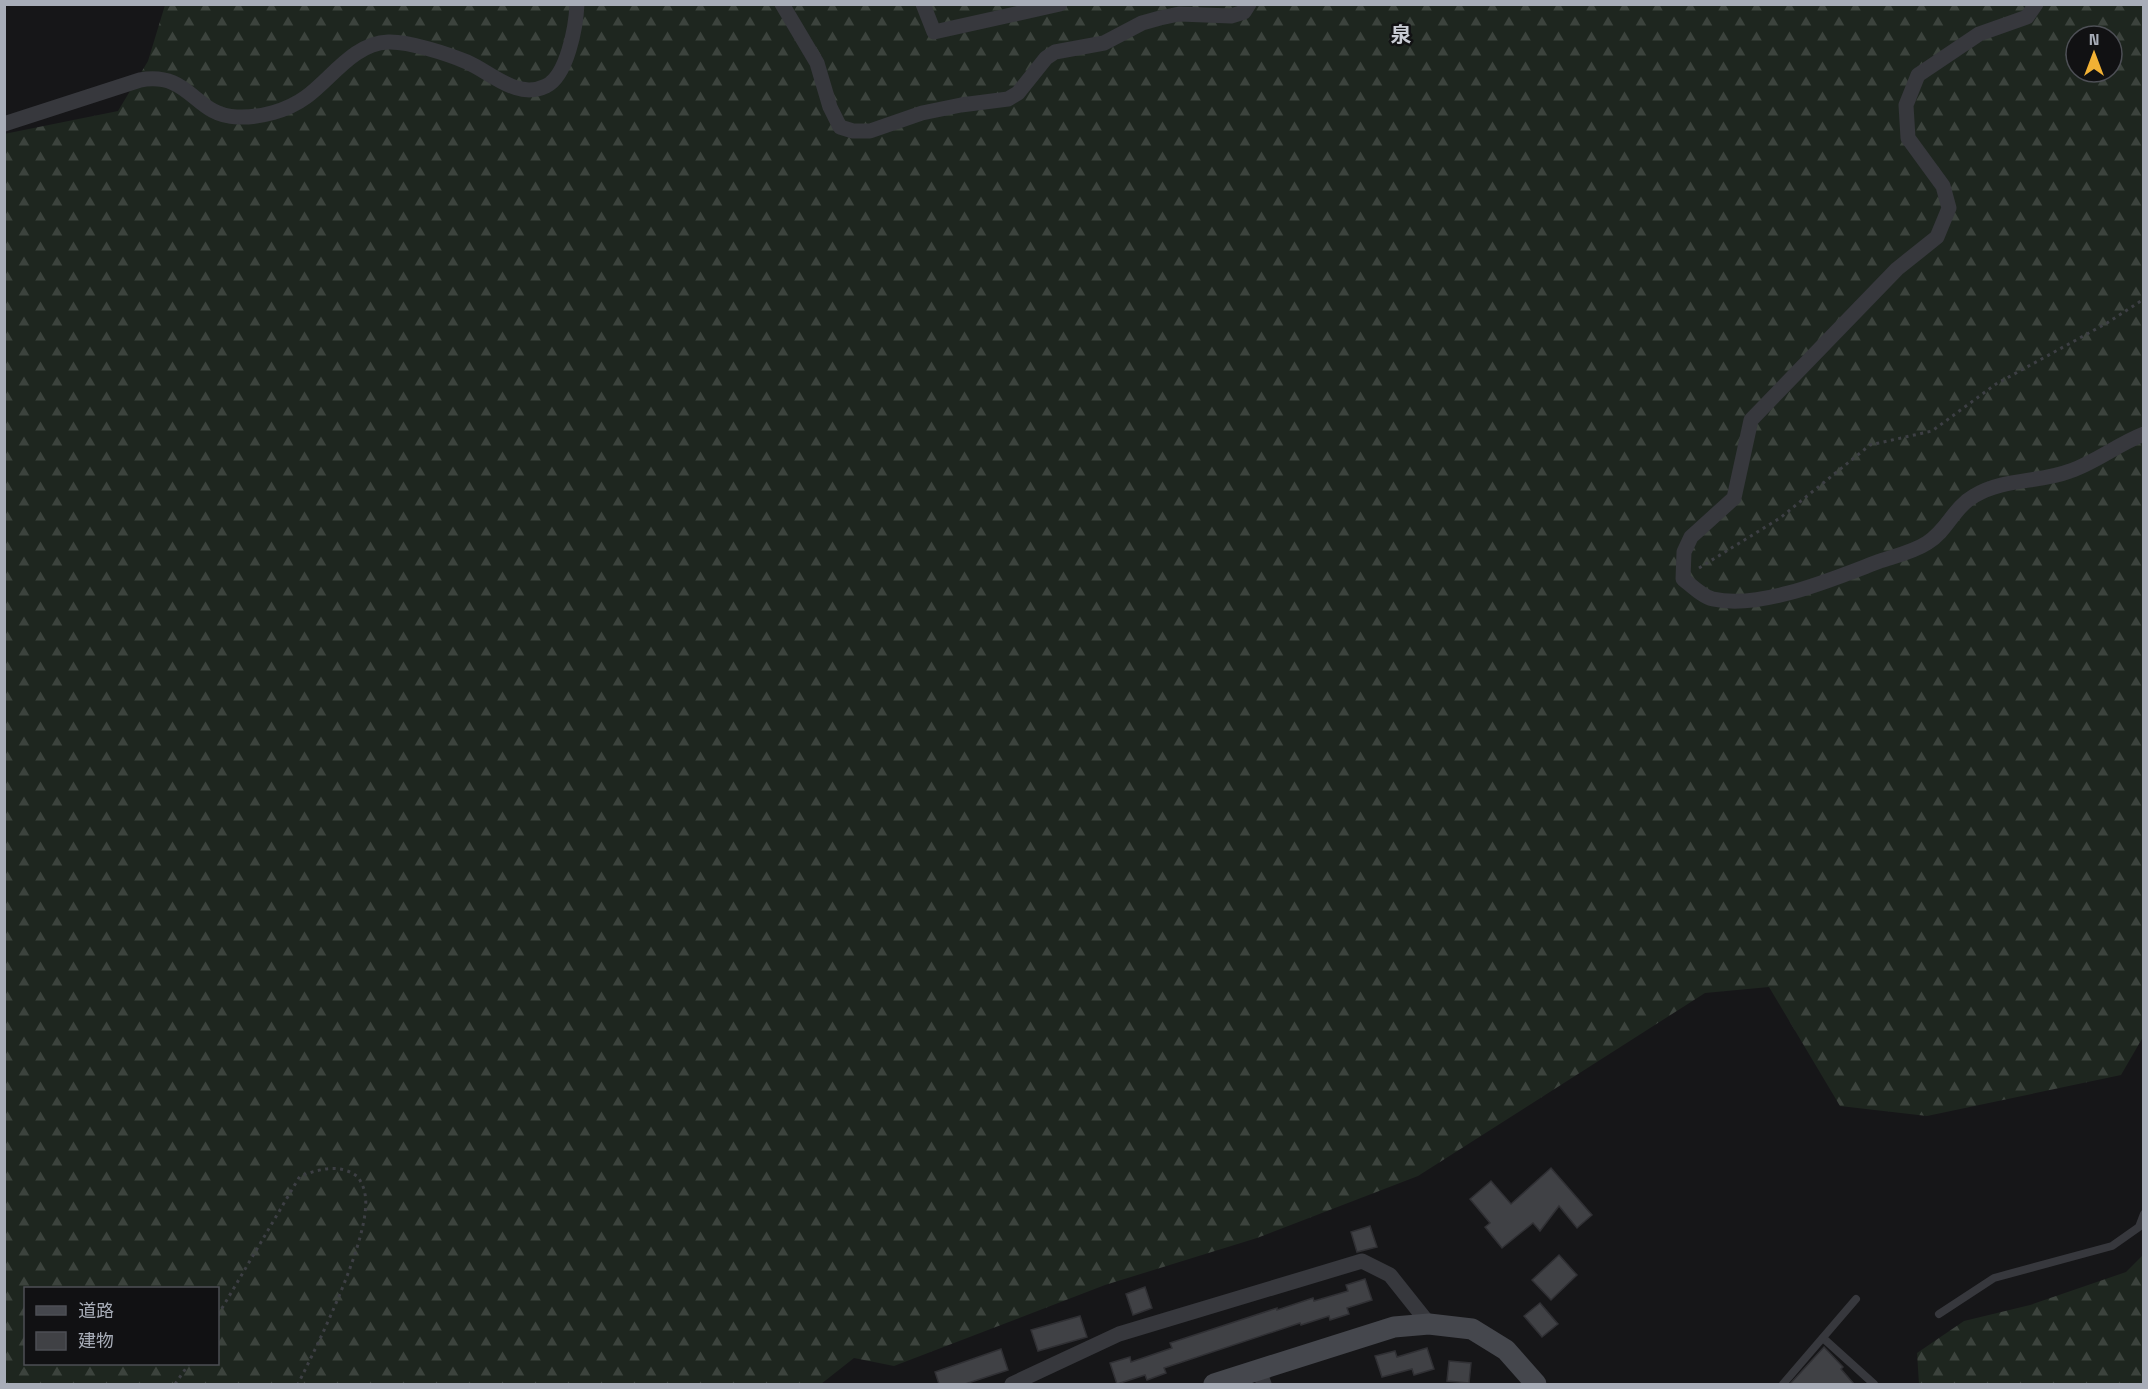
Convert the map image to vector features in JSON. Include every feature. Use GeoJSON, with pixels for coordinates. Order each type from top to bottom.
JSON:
{"type":"FeatureCollection","features":[{"type":"Feature","properties":{"kind":"main road"},"geometry":{"type":"LineString","coordinates":[[1214,1384],[1261,1378],[1394,1327],[1430,1324],[1472,1329],[1506,1350],[1536,1384]]}},
{"type":"Feature","properties":{"kind":"street"},"geometry":{"type":"LineString","coordinates":[[4,124],[156,77],[179,85],[221,116],[259,116],[279,111],[305,98],[354,56],[367,47],[386,41],[456,58],[516,89],[531,91],[557,80],[564,66],[577,4]]}},
{"type":"Feature","properties":{"kind":"street"},"geometry":{"type":"LineString","coordinates":[[782,4],[817,63],[830,107],[840,127],[853,131],[870,130],[961,105],[1008,99],[1018,93],[1046,58],[1055,51],[1104,43],[1142,23],[1179,14],[1231,16],[1244,12],[1249,4]]}},
{"type":"Feature","properties":{"kind":"street"},"geometry":{"type":"LineString","coordinates":[[923,4],[934,32],[1060,4]]}},
{"type":"Feature","properties":{"kind":"street"},"geometry":{"type":"LineString","coordinates":[[2036,4],[2028,17],[1979,34],[1918,75],[1906,105],[1908,138],[1943,186],[1949,208],[1937,237],[1897,269],[1751,420],[1734,498],[1691,537],[1684,552],[1683,579],[1711,599],[1744,601],[1807,589],[1925,545],[1944,531],[1958,507],[1974,495],[1998,485],[2045,478],[2071,471],[2120,443],[2144,434]]}},
{"type":"Feature","properties":{"kind":"street"},"geometry":{"type":"LineString","coordinates":[[1012,1384],[1119,1334],[1362,1260],[1390,1275],[1430,1324]]}},
{"type":"Feature","properties":{"kind":"lane"},"geometry":{"type":"LineString","coordinates":[[1939,1314],[1994,1278],[2112,1246],[2139,1227],[2144,1214]]}},
{"type":"Feature","properties":{"kind":"lane"},"geometry":{"type":"LineString","coordinates":[[1783,1384],[1856,1299]]}},
{"type":"Feature","properties":{"kind":"lane"},"geometry":{"type":"LineString","coordinates":[[1823,1338],[1874,1384]]}},
{"type":"Feature","properties":{"kind":"path"},"geometry":{"type":"LineString","coordinates":[[1683,579],[1780,518],[1870,445],[1932,431],[1996,384],[2107,323],[2144,299]]}},
{"type":"Feature","properties":{"kind":"path"},"geometry":{"type":"LineString","coordinates":[[219,1313],[300,1176],[318,1170],[340,1168],[358,1177],[366,1194],[361,1231],[335,1307],[298,1384]]}},
{"type":"Feature","properties":{"kind":"path"},"geometry":{"type":"LineString","coordinates":[[175,1384],[188,1365]]}},
{"type":"Feature","properties":{"kind":"green space"},"geometry":{"type":"Polygon","coordinates":[[[165,5],[2143,5],[2143,1037],[2121,1075],[1927,1116],[1840,1106],[1769,987],[1705,993],[1418,1176],[1257,1238],[1105,1285],[894,1366],[854,1358],[821,1384],[5,1384],[4,134],[118,111],[148,61],[165,5]]]}},
{"type":"Feature","properties":{"kind":"green space"},"geometry":{"type":"Polygon","coordinates":[[[2143,1255],[2143,1384],[1919,1384],[1917,1353],[1964,1321],[2030,1305],[2126,1272],[2143,1255]]]}},
{"type":"Feature","properties":{"kind":"building"},"geometry":{"type":"Polygon","coordinates":[[[1551,1168],[1592,1215],[1577,1228],[1559,1206],[1540,1231],[1533,1223],[1502,1248],[1485,1227],[1490,1223],[1470,1199],[1491,1181],[1511,1204],[1551,1168]]]}},
{"type":"Feature","properties":{"kind":"building"},"geometry":{"type":"Polygon","coordinates":[[[1370,1226],[1377,1247],[1357,1252],[1351,1232],[1370,1226]]]}},
{"type":"Feature","properties":{"kind":"building"},"geometry":{"type":"Polygon","coordinates":[[[1559,1255],[1577,1275],[1551,1300],[1532,1280],[1559,1255]]]}},
{"type":"Feature","properties":{"kind":"building"},"geometry":{"type":"Polygon","coordinates":[[[1365,1279],[1372,1300],[1347,1308],[1349,1314],[1330,1320],[1329,1316],[1301,1325],[1300,1323],[1164,1368],[1166,1373],[1147,1380],[1145,1375],[1117,1384],[1110,1363],[1130,1357],[1131,1362],[1172,1348],[1170,1343],[1277,1308],[1277,1310],[1313,1298],[1314,1301],[1348,1291],[1346,1285],[1365,1279]]]}},
{"type":"Feature","properties":{"kind":"building"},"geometry":{"type":"Polygon","coordinates":[[[1145,1287],[1152,1308],[1133,1315],[1126,1294],[1145,1287]]]}},
{"type":"Feature","properties":{"kind":"building"},"geometry":{"type":"Polygon","coordinates":[[[1540,1303],[1558,1324],[1542,1337],[1524,1316],[1540,1303]]]}},
{"type":"Feature","properties":{"kind":"building"},"geometry":{"type":"Polygon","coordinates":[[[1080,1316],[1087,1337],[1038,1351],[1031,1330],[1080,1316]]]}},
{"type":"Feature","properties":{"kind":"building"},"geometry":{"type":"Polygon","coordinates":[[[1824,1347],[1843,1367],[1841,1369],[1854,1384],[1790,1384],[1824,1347]]]}},
{"type":"Feature","properties":{"kind":"building"},"geometry":{"type":"Polygon","coordinates":[[[1427,1348],[1434,1369],[1414,1375],[1412,1369],[1382,1377],[1375,1356],[1395,1351],[1397,1357],[1427,1348]]]}},
{"type":"Feature","properties":{"kind":"building"},"geometry":{"type":"Polygon","coordinates":[[[1001,1349],[1008,1370],[965,1384],[939,1384],[935,1372],[1001,1349]]]}},
{"type":"Feature","properties":{"kind":"building"},"geometry":{"type":"Polygon","coordinates":[[[1449,1361],[1471,1363],[1469,1383],[1447,1381],[1449,1361]]]}},
{"type":"Feature","properties":{"kind":"district","name":"泉"},"geometry":{"type":"Point","coordinates":[1401,35]}}]}
